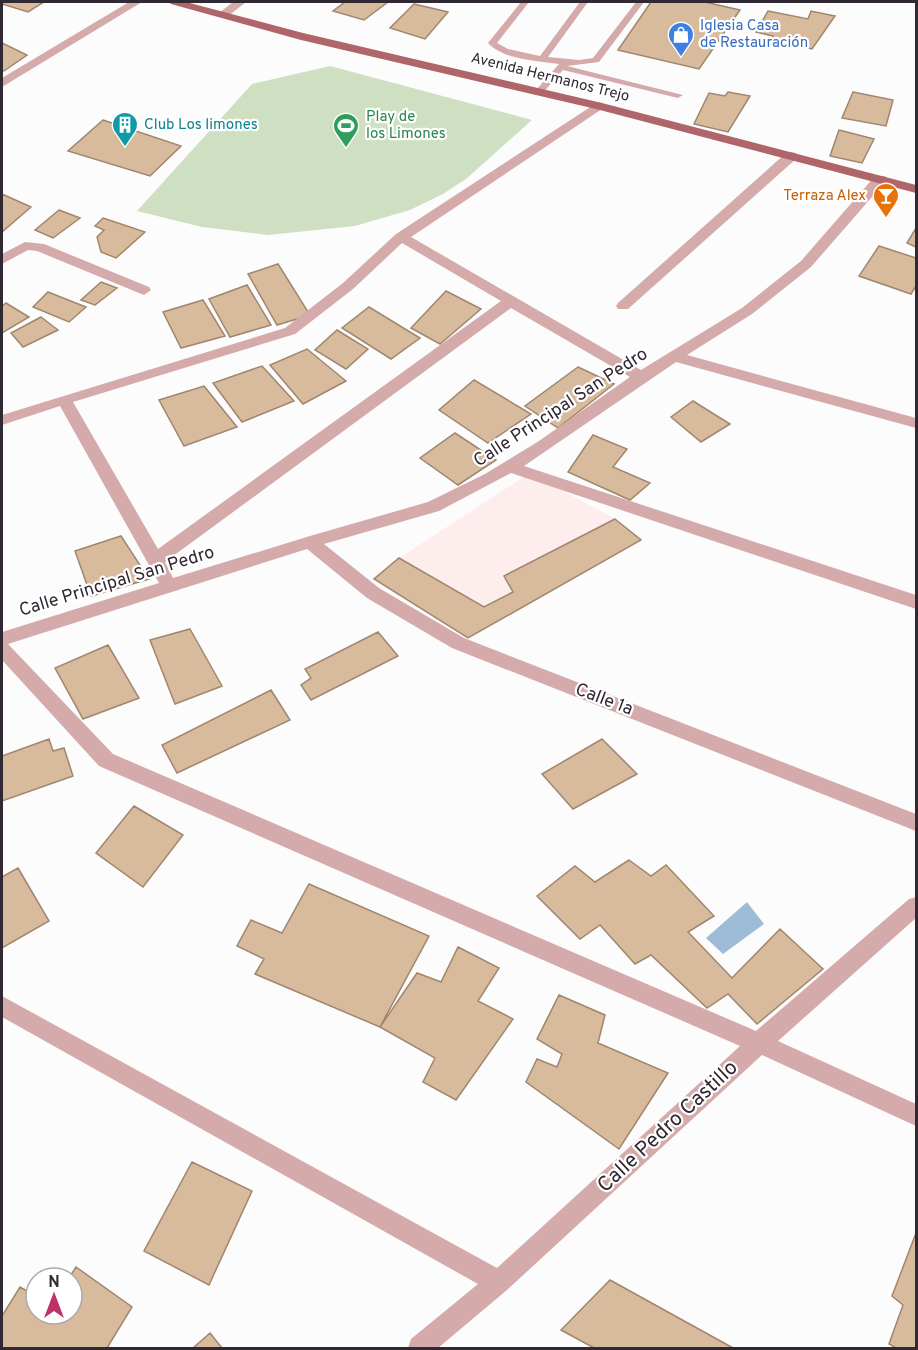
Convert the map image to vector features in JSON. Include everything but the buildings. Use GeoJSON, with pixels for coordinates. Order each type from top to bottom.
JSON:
{"type":"FeatureCollection","features":[{"type":"Feature","properties":{"kind":"main road","name":"Avenida Hermanos Trejo"},"geometry":{"type":"LineString","coordinates":[[175,2],[301,36],[598,106],[916,189]]}},
{"type":"Feature","properties":{"kind":"street"},"geometry":{"type":"LineString","coordinates":[[3,81],[136,2]]}},
{"type":"Feature","properties":{"kind":"street"},"geometry":{"type":"LineString","coordinates":[[223,15],[240,2]]}},
{"type":"Feature","properties":{"kind":"street"},"geometry":{"type":"LineString","coordinates":[[2,420],[64,399],[290,332],[348,286],[401,237],[598,106]]}},
{"type":"Feature","properties":{"kind":"street"},"geometry":{"type":"LineString","coordinates":[[623,306],[791,156]]}},
{"type":"Feature","properties":{"kind":"street","name":"Calle Principal San Pedro"},"geometry":{"type":"LineString","coordinates":[[2,639],[310,542],[433,507],[545,445],[641,377],[677,357],[747,311],[806,264],[880,179]]}},
{"type":"Feature","properties":{"kind":"street"},"geometry":{"type":"LineString","coordinates":[[401,237],[641,377]]}},
{"type":"Feature","properties":{"kind":"street"},"geometry":{"type":"LineString","coordinates":[[2,260],[25,246],[39,247],[144,290]]}},
{"type":"Feature","properties":{"kind":"street"},"geometry":{"type":"LineString","coordinates":[[156,560],[512,301]]}},
{"type":"Feature","properties":{"kind":"street"},"geometry":{"type":"LineString","coordinates":[[677,357],[916,423]]}},
{"type":"Feature","properties":{"kind":"street"},"geometry":{"type":"LineString","coordinates":[[64,399],[156,560],[169,587]]}},
{"type":"Feature","properties":{"kind":"street"},"geometry":{"type":"LineString","coordinates":[[510,466],[916,602]]}},
{"type":"Feature","properties":{"kind":"street","name":"Calle 1a"},"geometry":{"type":"LineString","coordinates":[[310,542],[373,593],[458,643],[916,823]]}},
{"type":"Feature","properties":{"kind":"street"},"geometry":{"type":"LineString","coordinates":[[2,649],[106,760],[759,1043],[916,1115]]}},
{"type":"Feature","properties":{"kind":"street","name":"Calle Pedro Castillo"},"geometry":{"type":"LineString","coordinates":[[420,1348],[499,1282],[759,1043],[916,906]]}},
{"type":"Feature","properties":{"kind":"street"},"geometry":{"type":"LineString","coordinates":[[2,1006],[499,1282]]}},
{"type":"Feature","properties":{"kind":"lane"},"geometry":{"type":"LineString","coordinates":[[525,2],[492,43],[500,50],[543,58],[678,95]]}},
{"type":"Feature","properties":{"kind":"lane"},"geometry":{"type":"LineString","coordinates":[[543,58],[584,2]]}},
{"type":"Feature","properties":{"kind":"lane"},"geometry":{"type":"LineString","coordinates":[[539,92],[562,64],[596,60],[640,2]]}},
{"type":"Feature","properties":{"kind":"shaded area"},"geometry":{"type":"Polygon","coordinates":[[[530,473],[615,519],[504,576],[513,592],[484,607],[399,558],[530,473]]]}},
{"type":"Feature","properties":{"kind":"green space","name":"Play de los Limones"},"geometry":{"type":"Polygon","coordinates":[[[330,66],[532,120],[466,179],[443,194],[410,210],[355,226],[268,235],[202,227],[137,211],[252,84],[330,66]]]}},
{"type":"Feature","properties":{"kind":"water"},"geometry":{"type":"Polygon","coordinates":[[[747,902],[764,924],[723,954],[706,938],[747,902]]]}},
{"type":"Feature","properties":{"kind":"place","name":"Iglesia Casa de Restauración"},"geometry":{"type":"Point","coordinates":[681,58]}},
{"type":"Feature","properties":{"kind":"place","name":"Club Los limones"},"geometry":{"type":"Point","coordinates":[125,148]}},
{"type":"Feature","properties":{"kind":"place","name":"Play de los Limones"},"geometry":{"type":"Point","coordinates":[346,149]}},
{"type":"Feature","properties":{"kind":"place","name":"Terraza Alex"},"geometry":{"type":"Point","coordinates":[886,219]}}]}
